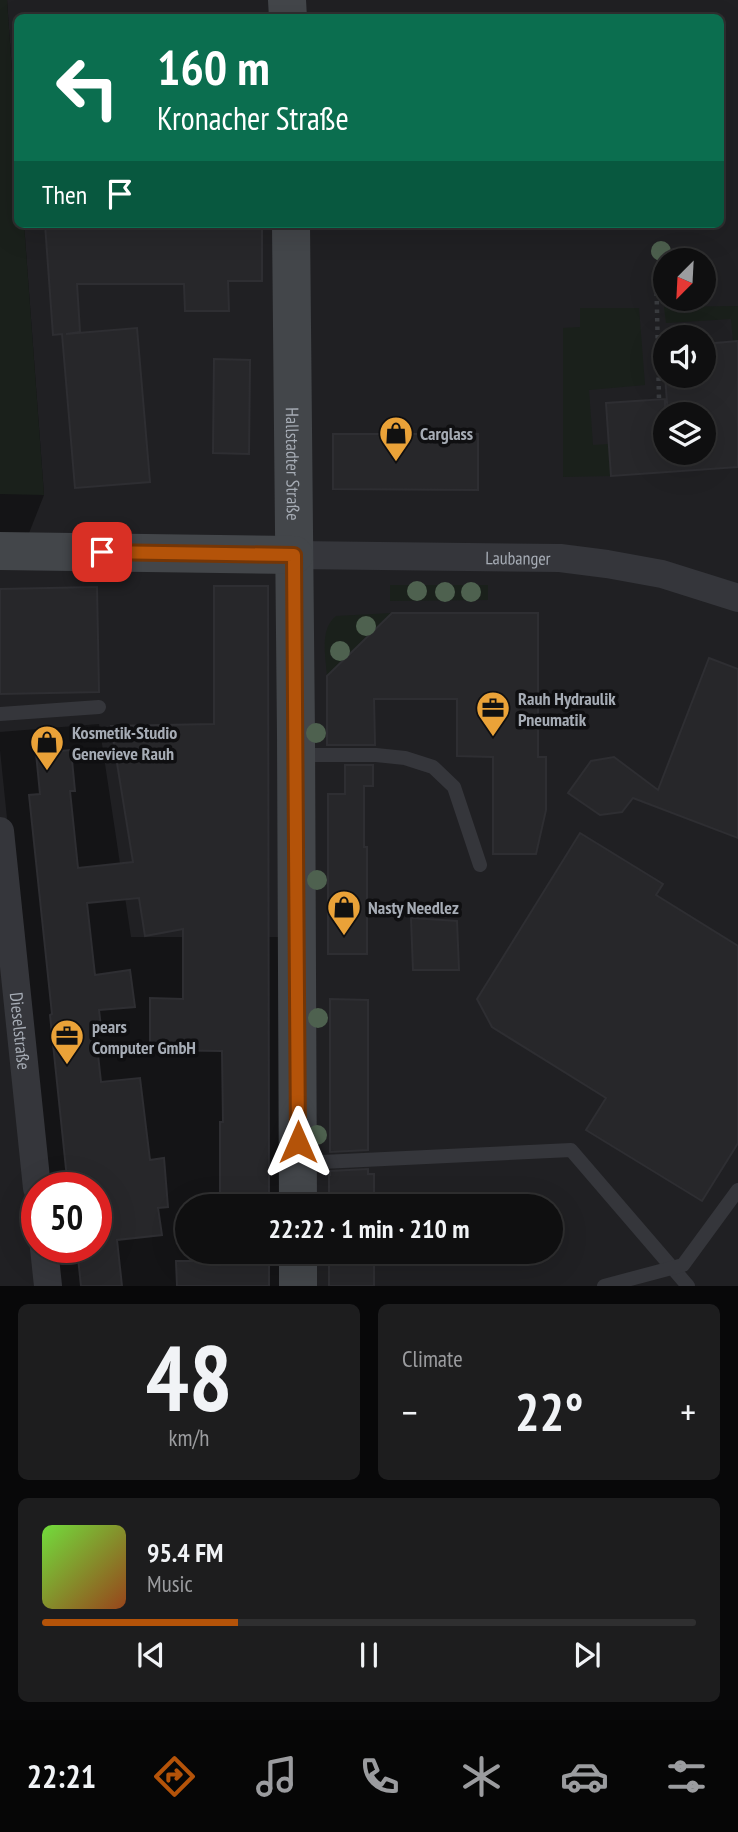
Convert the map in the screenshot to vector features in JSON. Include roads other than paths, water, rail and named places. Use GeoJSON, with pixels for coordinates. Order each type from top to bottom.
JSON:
{"type":"FeatureCollection","features":[{"type":"Feature","properties":{"kind":"main road","name":"Hallstadter Straße"},"geometry":{"type":"LineString","coordinates":[[291,228],[298,1194]]}},
{"type":"Feature","properties":{"kind":"main road"},"geometry":{"type":"LineString","coordinates":[[0,551],[294,555]]}},
{"type":"Feature","properties":{"kind":"main road"},"geometry":{"type":"LineString","coordinates":[[298,1264],[298,1286]]}},
{"type":"Feature","properties":{"kind":"street","name":"Laubanger"},"geometry":{"type":"LineString","coordinates":[[294,555],[560,558],[662,574],[738,597]]}},
{"type":"Feature","properties":{"kind":"street","name":"Dieselstraße"},"geometry":{"type":"LineString","coordinates":[[0,831],[8,979],[35,1172]]}},
{"type":"Feature","properties":{"kind":"street"},"geometry":{"type":"LineString","coordinates":[[46,1263],[48,1286]]}},
{"type":"Feature","properties":{"kind":"lane"},"geometry":{"type":"LineString","coordinates":[[0,715],[99,707]]}},
{"type":"Feature","properties":{"kind":"lane"},"geometry":{"type":"LineString","coordinates":[[296,755],[386,756],[405,758],[433,767],[454,787],[480,865]]}},
{"type":"Feature","properties":{"kind":"lane"},"geometry":{"type":"LineString","coordinates":[[298,1163],[571,1150],[688,1286]]}},
{"type":"Feature","properties":{"kind":"lane"},"geometry":{"type":"LineString","coordinates":[[604,1286],[683,1265],[738,1190]]}},
{"type":"Feature","properties":{"kind":"place","name":"Carglass"},"geometry":{"type":"Point","coordinates":[396,463]}},
{"type":"Feature","properties":{"kind":"place","name":"Rauh Hydraulik Pneumatik"},"geometry":{"type":"Point","coordinates":[493,738]}},
{"type":"Feature","properties":{"kind":"place","name":"Kosmetik-Studio Genevieve Rauh"},"geometry":{"type":"Point","coordinates":[47,772]}},
{"type":"Feature","properties":{"kind":"place","name":"Nasty Needlez"},"geometry":{"type":"Point","coordinates":[344,937]}},
{"type":"Feature","properties":{"kind":"place","name":"pears Computer GmbH"},"geometry":{"type":"Point","coordinates":[67,1066]}}]}
